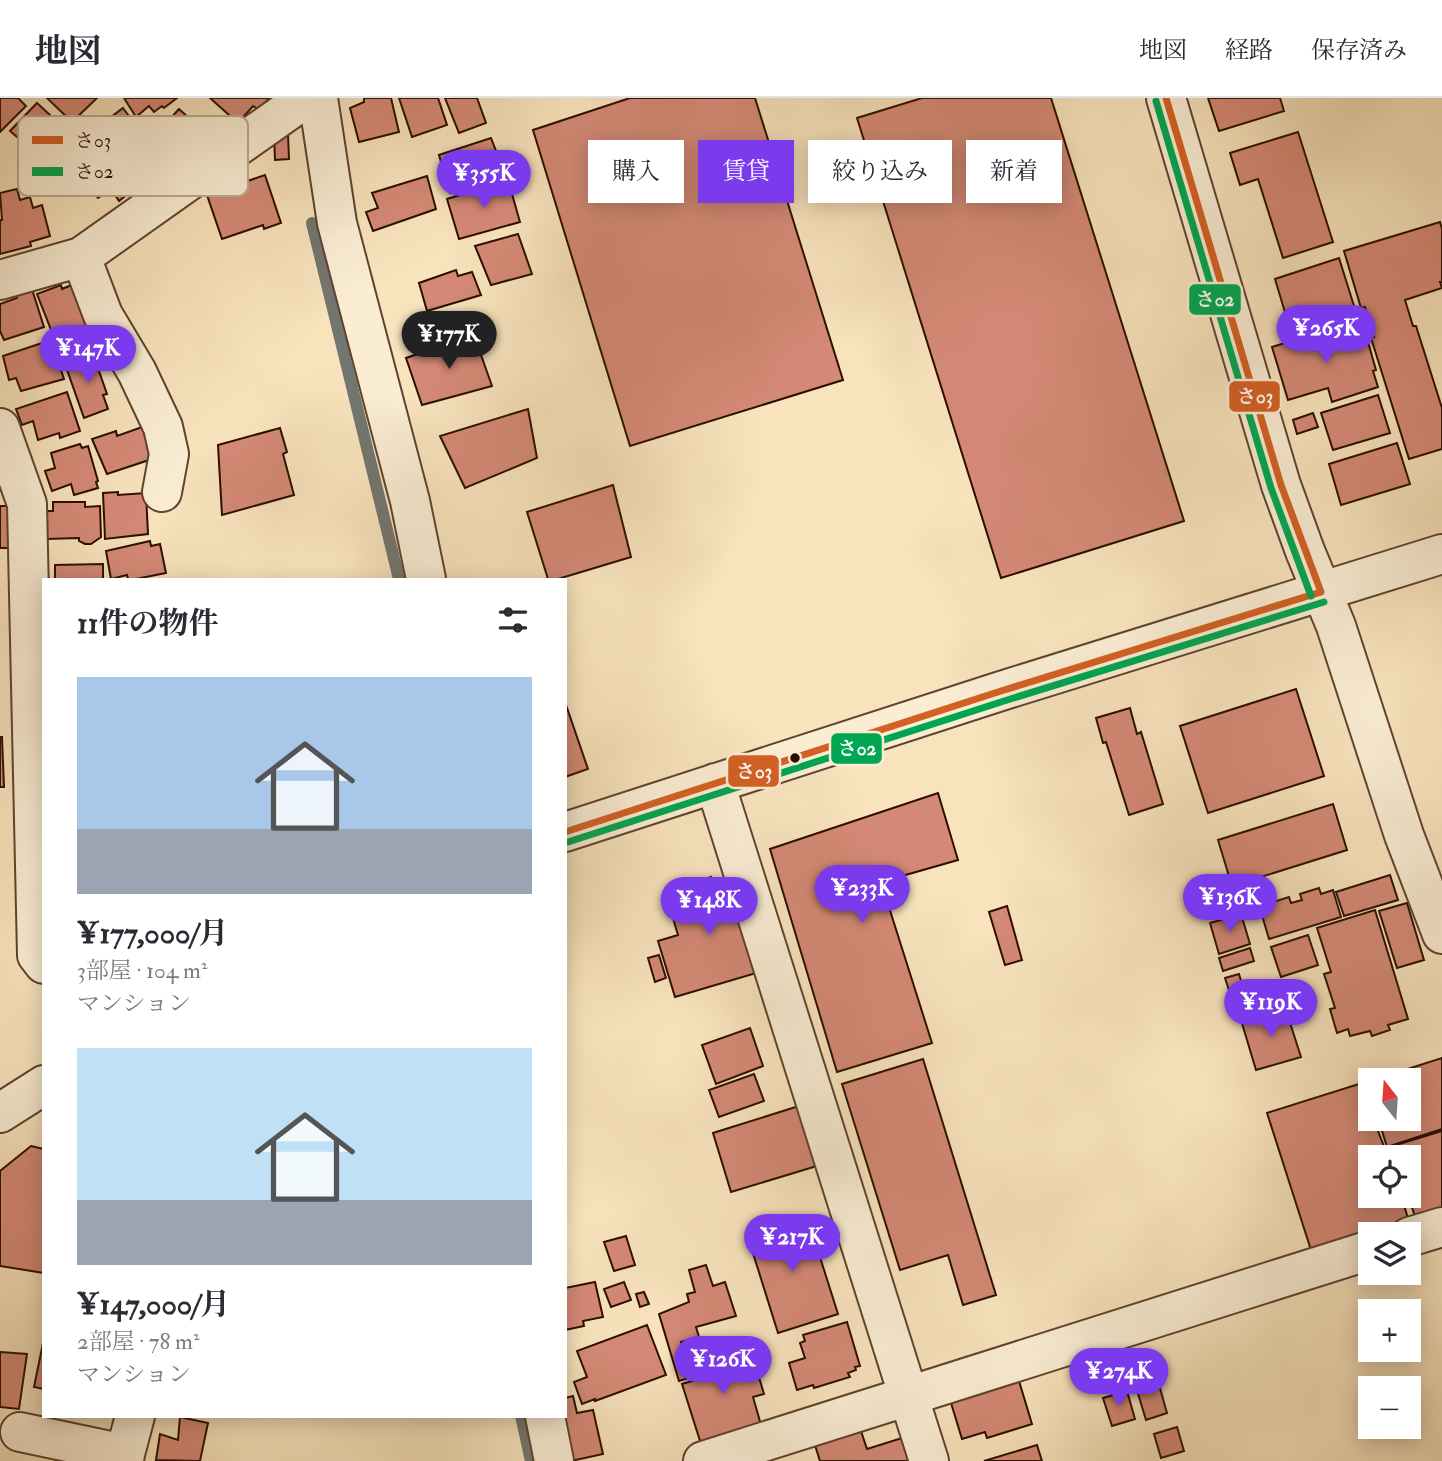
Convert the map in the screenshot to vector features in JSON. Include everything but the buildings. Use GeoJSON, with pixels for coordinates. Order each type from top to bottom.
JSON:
{"type":"FeatureCollection","features":[{"type":"Feature","properties":{"kind":"street"},"geometry":{"type":"LineString","coordinates":[[248,139],[306,98]]}},
{"type":"Feature","properties":{"kind":"street"},"geometry":{"type":"LineString","coordinates":[[318,98],[337,223],[410,501],[426,578]]}},
{"type":"Feature","properties":{"kind":"street"},"geometry":{"type":"LineString","coordinates":[[1166,98],[1281,485],[1336,626],[1404,835],[1442,934]]}},
{"type":"Feature","properties":{"kind":"street"},"geometry":{"type":"LineString","coordinates":[[0,279],[81,257],[167,196]]}},
{"type":"Feature","properties":{"kind":"street"},"geometry":{"type":"LineString","coordinates":[[81,257],[103,315],[137,372],[163,427],[169,454],[162,492]]}},
{"type":"Feature","properties":{"kind":"street"},"geometry":{"type":"LineString","coordinates":[[0,428],[27,504],[14,577],[16,725],[37,955],[42,961]]}},
{"type":"Feature","properties":{"kind":"street"},"geometry":{"type":"LineString","coordinates":[[567,831],[1442,554]]}},
{"type":"Feature","properties":{"kind":"street"},"geometry":{"type":"LineString","coordinates":[[715,783],[929,1461]]}},
{"type":"Feature","properties":{"kind":"street"},"geometry":{"type":"LineString","coordinates":[[0,1113],[42,1085]]}},
{"type":"Feature","properties":{"kind":"street"},"geometry":{"type":"LineString","coordinates":[[1421,1233],[1442,1227]]}},
{"type":"Feature","properties":{"kind":"street"},"geometry":{"type":"LineString","coordinates":[[703,1461],[1358,1254]]}},
{"type":"Feature","properties":{"kind":"street"},"geometry":{"type":"LineString","coordinates":[[20,1432],[124,1458],[134,1418]]}},
{"type":"Feature","properties":{"kind":"street"},"geometry":{"type":"LineString","coordinates":[[545,1418],[554,1461]]}},
{"type":"Feature","properties":{"kind":"waterway"},"geometry":{"type":"LineString","coordinates":[[312,223],[399,578]]}},
{"type":"Feature","properties":{"kind":"waterway"},"geometry":{"type":"LineString","coordinates":[[521,1418],[531,1461]]}},
{"type":"Feature","properties":{"kind":"transit line","name":"さ03"},"geometry":{"type":"LineString","coordinates":[[1166,98],[1281,485],[1321,592]]}},
{"type":"Feature","properties":{"kind":"transit line","name":"さ02"},"geometry":{"type":"LineString","coordinates":[[1156,101],[1271,488],[1311,596]]}},
{"type":"Feature","properties":{"kind":"transit line","name":"さ03"},"geometry":{"type":"LineString","coordinates":[[567,831],[1001,691],[1321,592]]}},
{"type":"Feature","properties":{"kind":"transit line","name":"さ02"},"geometry":{"type":"LineString","coordinates":[[568,842],[1004,701],[1324,602]]}}]}
